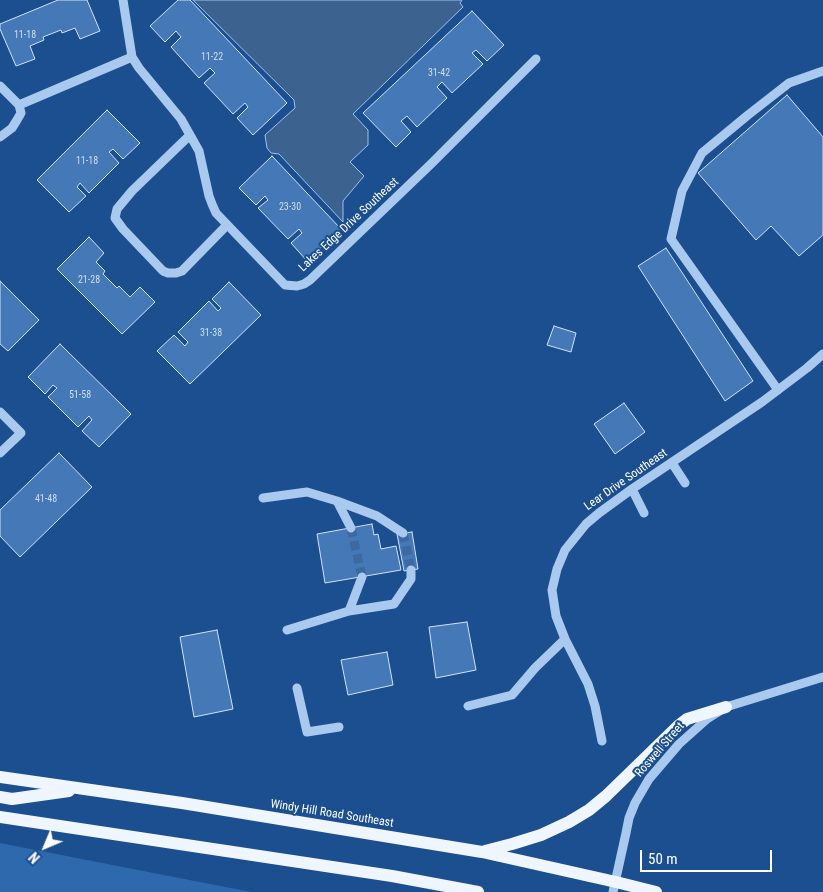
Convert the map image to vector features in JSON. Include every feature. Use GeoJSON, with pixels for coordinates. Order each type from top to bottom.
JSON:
{"type":"FeatureCollection","features":[{"type":"Feature","properties":{"kind":"main road"},"geometry":{"type":"LineString","coordinates":[[482,852],[541,835],[569,822],[589,810],[606,796],[687,719],[726,708]]}},
{"type":"Feature","properties":{"kind":"main road","name":"Windy Hill Road Southeast"},"geometry":{"type":"LineString","coordinates":[[0,777],[182,803],[482,852],[615,887],[656,892]]}},
{"type":"Feature","properties":{"kind":"main road"},"geometry":{"type":"LineString","coordinates":[[0,797],[12,799],[84,789]]}},
{"type":"Feature","properties":{"kind":"main road"},"geometry":{"type":"LineString","coordinates":[[0,817],[392,876],[478,892]]}},
{"type":"Feature","properties":{"kind":"street","name":"Lakes Edge Drive Southeast"},"geometry":{"type":"LineString","coordinates":[[123,0],[132,57],[181,119],[190,135],[199,152],[216,213],[285,285],[297,286],[310,280],[432,163],[536,59]]}},
{"type":"Feature","properties":{"kind":"street"},"geometry":{"type":"LineString","coordinates":[[19,105],[132,57]]}},
{"type":"Feature","properties":{"kind":"street"},"geometry":{"type":"LineString","coordinates":[[778,390],[671,239],[682,191],[702,153],[789,83],[823,71]]}},
{"type":"Feature","properties":{"kind":"street"},"geometry":{"type":"LineString","coordinates":[[0,86],[19,105],[21,113],[12,128],[0,137]]}},
{"type":"Feature","properties":{"kind":"street"},"geometry":{"type":"LineString","coordinates":[[190,135],[132,191],[117,209],[115,218],[163,271],[176,274],[182,271],[227,226]]}},
{"type":"Feature","properties":{"kind":"street","name":"Lear Drive Southeast"},"geometry":{"type":"LineString","coordinates":[[602,741],[595,706],[588,684],[565,639],[556,616],[552,590],[557,569],[566,550],[586,524],[599,513],[778,390],[823,354]]}},
{"type":"Feature","properties":{"kind":"street"},"geometry":{"type":"LineString","coordinates":[[0,412],[21,433],[0,454]]}},
{"type":"Feature","properties":{"kind":"street"},"geometry":{"type":"LineString","coordinates":[[672,463],[685,484]]}},
{"type":"Feature","properties":{"kind":"street"},"geometry":{"type":"LineString","coordinates":[[632,489],[644,513]]}},
{"type":"Feature","properties":{"kind":"street"},"geometry":{"type":"LineString","coordinates":[[263,498],[307,492],[338,500],[377,516],[403,533]]}},
{"type":"Feature","properties":{"kind":"street"},"geometry":{"type":"LineString","coordinates":[[338,500],[351,528]]}},
{"type":"Feature","properties":{"kind":"street"},"geometry":{"type":"LineString","coordinates":[[287,630],[349,611],[394,604],[412,579],[411,570]]}},
{"type":"Feature","properties":{"kind":"street"},"geometry":{"type":"LineString","coordinates":[[349,611],[362,577]]}},
{"type":"Feature","properties":{"kind":"street"},"geometry":{"type":"LineString","coordinates":[[468,706],[512,694],[565,639]]}},
{"type":"Feature","properties":{"kind":"street","name":"Roswell Street"},"geometry":{"type":"LineString","coordinates":[[615,887],[630,818],[635,804],[642,790],[685,738],[707,719],[726,708],[823,677]]}},
{"type":"Feature","properties":{"kind":"street"},"geometry":{"type":"LineString","coordinates":[[297,688],[307,732],[339,727]]}},
{"type":"Feature","properties":{"kind":"shaded area"},"geometry":{"type":"Polygon","coordinates":[[[193,0],[462,0],[460,3],[463,7],[353,114],[368,130],[368,145],[350,162],[364,176],[343,201],[343,222],[279,154],[271,153],[267,148],[265,135],[295,108],[294,100],[193,0]]]}},
{"type":"Feature","properties":{"kind":"shaded area"},"geometry":{"type":"Polygon","coordinates":[[[0,843],[251,892],[0,892],[0,843]]]}},
{"type":"Feature","properties":{"kind":"building"},"geometry":{"type":"Polygon","coordinates":[[[58,0],[87,0],[100,31],[80,39],[75,28],[62,33],[61,30],[43,37],[44,40],[30,46],[35,59],[16,66],[0,29],[0,24],[58,0]]]}},
{"type":"Feature","properties":{"kind":"building"},"geometry":{"type":"Polygon","coordinates":[[[178,0],[190,0],[287,103],[253,135],[237,118],[248,107],[245,103],[233,114],[204,83],[215,73],[210,68],[199,78],[171,47],[181,37],[176,31],[165,42],[150,26],[178,0]]]}},
{"type":"Feature","properties":{"kind":"building"},"geometry":{"type":"Polygon","coordinates":[[[472,11],[504,45],[487,61],[476,50],[472,53],[483,64],[452,93],[442,82],[437,87],[447,98],[417,127],[407,116],[401,121],[411,132],[396,147],[363,113],[472,11]]]}},
{"type":"Feature","properties":{"kind":"building"},"geometry":{"type":"Polygon","coordinates":[[[787,95],[823,137],[823,235],[799,256],[771,226],[756,240],[698,173],[787,95]]]}},
{"type":"Feature","properties":{"kind":"building"},"geometry":{"type":"Polygon","coordinates":[[[107,110],[140,143],[123,159],[113,149],[109,152],[119,163],[89,193],[80,183],[77,187],[86,196],[69,212],[37,180],[107,110]]]}},
{"type":"Feature","properties":{"kind":"building"},"geometry":{"type":"Polygon","coordinates":[[[272,156],[341,229],[307,261],[291,243],[302,233],[299,229],[288,239],[258,208],[268,200],[265,196],[256,205],[239,188],[272,156]]]}},
{"type":"Feature","properties":{"kind":"building"},"geometry":{"type":"Polygon","coordinates":[[[89,237],[104,253],[96,262],[105,271],[103,274],[117,288],[119,286],[130,297],[140,287],[155,302],[122,334],[57,269],[89,237]]]}},
{"type":"Feature","properties":{"kind":"building"},"geometry":{"type":"Polygon","coordinates":[[[666,248],[753,381],[725,401],[638,266],[666,248]]]}},
{"type":"Feature","properties":{"kind":"building"},"geometry":{"type":"Polygon","coordinates":[[[0,281],[39,320],[8,351],[0,344],[0,281]]]}},
{"type":"Feature","properties":{"kind":"building"},"geometry":{"type":"Polygon","coordinates":[[[229,282],[261,315],[190,384],[157,351],[174,335],[185,346],[188,342],[178,332],[209,301],[218,311],[221,308],[212,299],[229,282]]]}},
{"type":"Feature","properties":{"kind":"building"},"geometry":{"type":"Polygon","coordinates":[[[554,326],[576,333],[571,352],[547,345],[554,326]]]}},
{"type":"Feature","properties":{"kind":"building"},"geometry":{"type":"Polygon","coordinates":[[[60,344],[131,414],[99,447],[82,431],[92,420],[89,416],[78,427],[48,397],[57,388],[53,385],[45,394],[28,377],[60,344]]]}},
{"type":"Feature","properties":{"kind":"building"},"geometry":{"type":"Polygon","coordinates":[[[624,403],[645,432],[615,454],[594,424],[624,403]]]}},
{"type":"Feature","properties":{"kind":"building"},"geometry":{"type":"Polygon","coordinates":[[[59,453],[92,487],[20,557],[0,536],[0,510],[59,453]]]}},
{"type":"Feature","properties":{"kind":"building"},"geometry":{"type":"Polygon","coordinates":[[[372,524],[374,535],[378,534],[381,549],[396,546],[401,570],[325,583],[317,534],[372,524]]]}},
{"type":"Feature","properties":{"kind":"building"},"geometry":{"type":"Polygon","coordinates":[[[412,532],[418,569],[404,571],[397,534],[412,532]]]}},
{"type":"Feature","properties":{"kind":"building"},"geometry":{"type":"Polygon","coordinates":[[[467,622],[476,670],[436,678],[429,627],[467,622]]]}},
{"type":"Feature","properties":{"kind":"building"},"geometry":{"type":"Polygon","coordinates":[[[217,630],[233,709],[194,717],[180,637],[217,630]]]}},
{"type":"Feature","properties":{"kind":"building"},"geometry":{"type":"Polygon","coordinates":[[[387,652],[393,685],[348,695],[341,660],[387,652]]]}},
{"type":"Feature","properties":{"kind":"tunnel"},"geometry":{"type":"LineString","coordinates":[[351,528],[362,577]]}},
{"type":"Feature","properties":{"kind":"tunnel"},"geometry":{"type":"LineString","coordinates":[[403,533],[411,570]]}}]}
